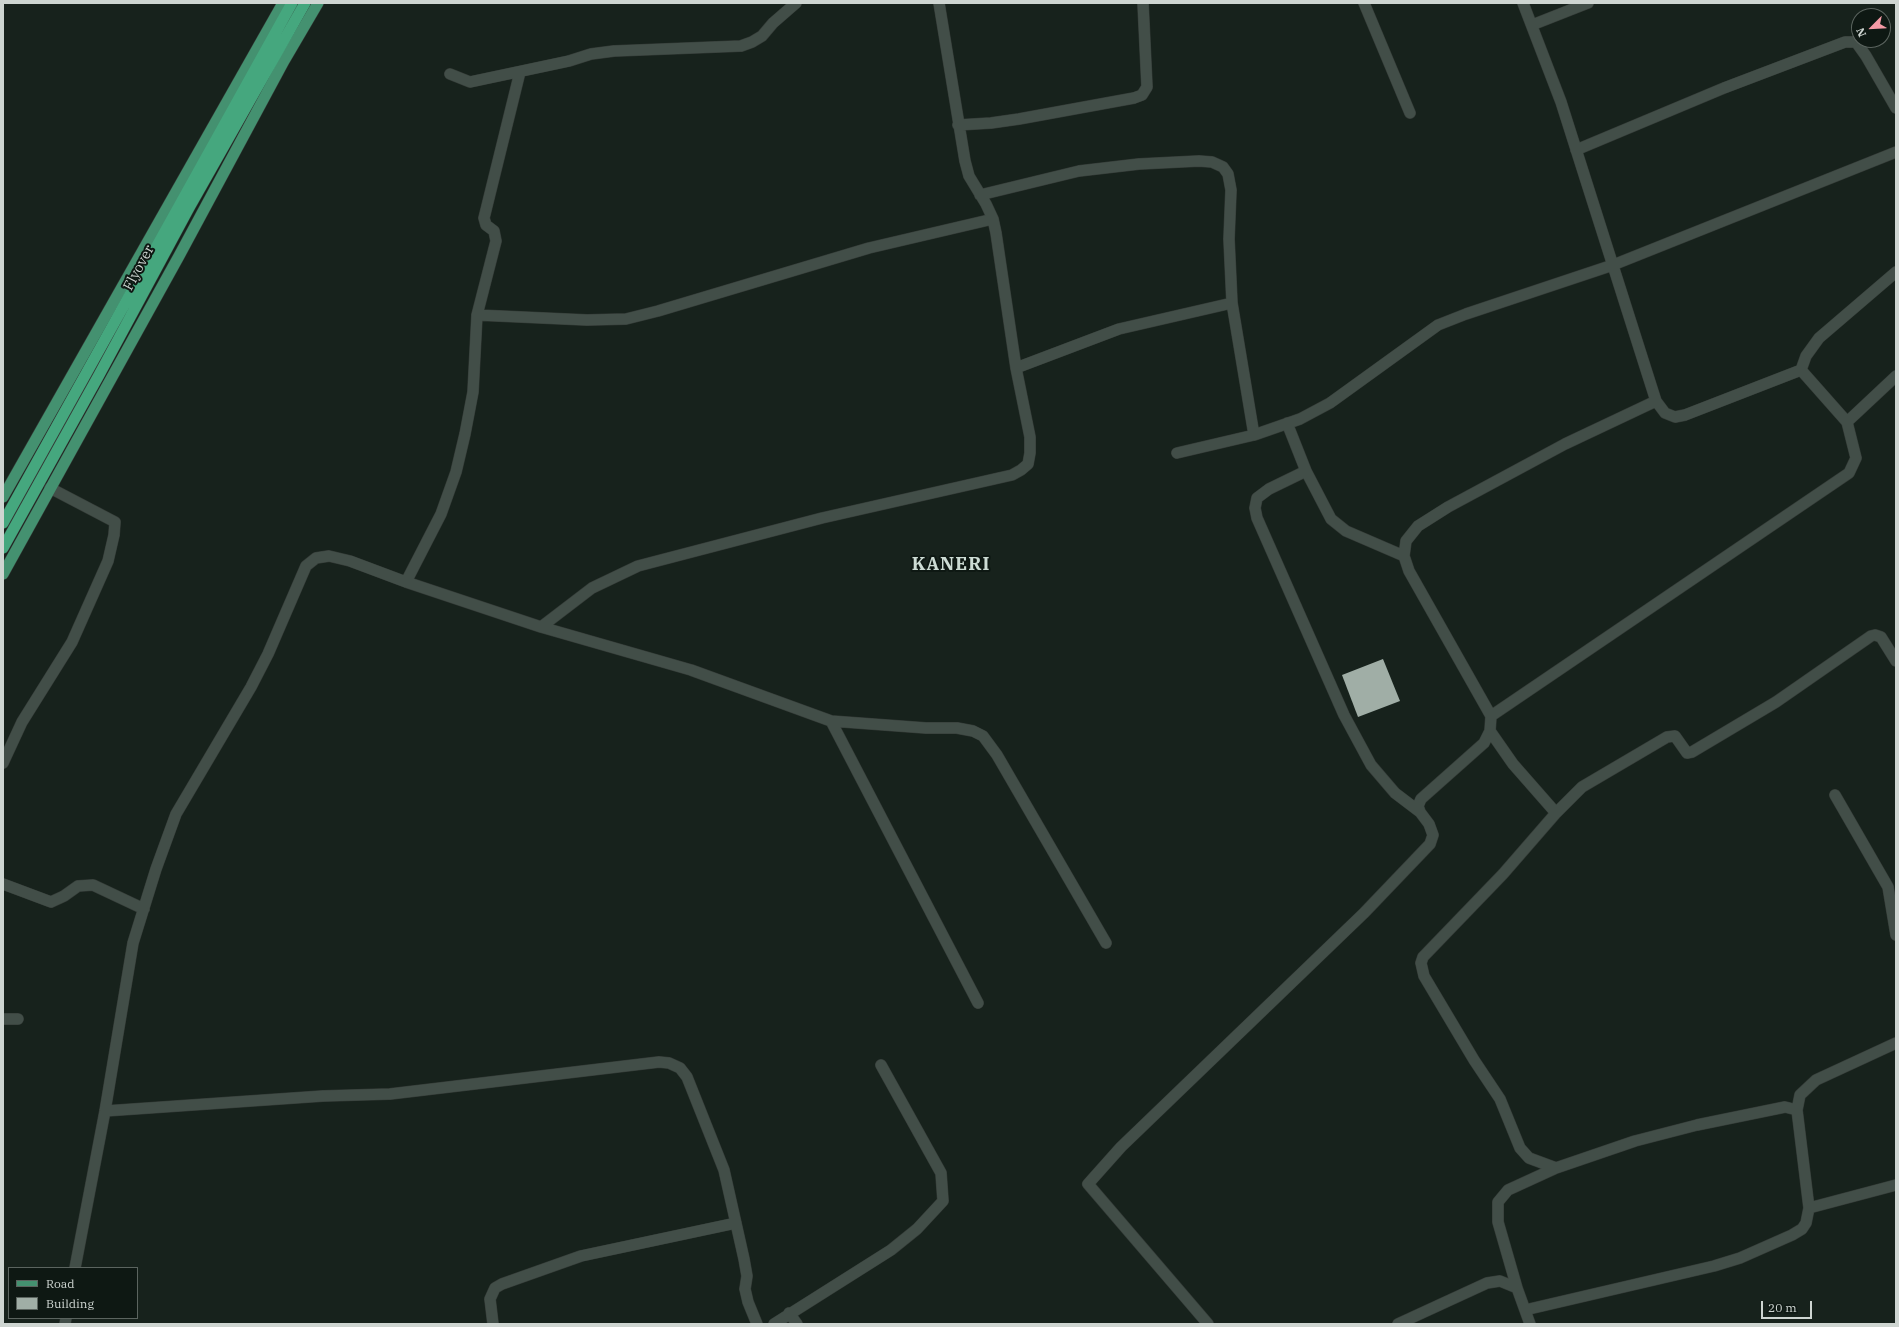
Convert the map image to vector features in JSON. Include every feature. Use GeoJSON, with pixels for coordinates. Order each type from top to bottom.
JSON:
{"type":"FeatureCollection","features":[{"type":"Feature","properties":{"kind":"highway","name":"Flyover"},"geometry":{"type":"LineString","coordinates":[[3,523],[292,3]]}},
{"type":"Feature","properties":{"kind":"highway","name":"Flyover"},"geometry":{"type":"LineString","coordinates":[[3,548],[99,376],[188,208],[305,3]]}},
{"type":"Feature","properties":{"kind":"main road"},"geometry":{"type":"LineString","coordinates":[[3,497],[283,3]]}},
{"type":"Feature","properties":{"kind":"main road"},"geometry":{"type":"LineString","coordinates":[[3,574],[180,256],[284,61],[318,3]]}},
{"type":"Feature","properties":{"kind":"street"},"geometry":{"type":"LineString","coordinates":[[450,74],[470,82],[569,61],[591,54],[622,51],[741,46],[762,36],[773,23],[796,3]]}},
{"type":"Feature","properties":{"kind":"street"},"geometry":{"type":"LineString","coordinates":[[541,627],[592,588],[638,566],[822,518],[1012,475],[1022,470],[1028,464],[1030,437],[1016,368],[993,219],[969,176],[958,125],[939,3]]}},
{"type":"Feature","properties":{"kind":"street"},"geometry":{"type":"LineString","coordinates":[[958,125],[1012,120],[1134,98],[1142,95],[1147,88],[1143,3]]}},
{"type":"Feature","properties":{"kind":"street"},"geometry":{"type":"LineString","coordinates":[[1364,3],[1410,113]]}},
{"type":"Feature","properties":{"kind":"street"},"geometry":{"type":"LineString","coordinates":[[1523,3],[1561,102],[1656,401],[1665,413],[1675,417],[1685,415],[1801,370],[1806,356],[1819,338],[1896,272]]}},
{"type":"Feature","properties":{"kind":"street"},"geometry":{"type":"LineString","coordinates":[[1532,25],[1588,3]]}},
{"type":"Feature","properties":{"kind":"street"},"geometry":{"type":"LineString","coordinates":[[1576,150],[1724,88],[1845,42],[1856,42],[1866,56],[1896,108]]}},
{"type":"Feature","properties":{"kind":"street"},"geometry":{"type":"LineString","coordinates":[[406,582],[441,514],[456,472],[473,392],[477,315],[496,241],[494,231],[486,225],[484,218],[520,72]]}},
{"type":"Feature","properties":{"kind":"street"},"geometry":{"type":"LineString","coordinates":[[1177,453],[1254,435],[1300,419],[1330,403],[1438,325],[1466,314],[1613,266],[1896,152]]}},
{"type":"Feature","properties":{"kind":"street"},"geometry":{"type":"LineString","coordinates":[[980,195],[1079,171],[1139,164],[1212,162],[1223,167],[1228,174],[1231,190],[1229,239],[1232,303],[1254,435]]}},
{"type":"Feature","properties":{"kind":"street"},"geometry":{"type":"LineString","coordinates":[[477,315],[587,320],[626,319],[658,311],[869,248],[993,219]]}},
{"type":"Feature","properties":{"kind":"street"},"geometry":{"type":"LineString","coordinates":[[1016,368],[1119,329],[1232,303]]}},
{"type":"Feature","properties":{"kind":"street"},"geometry":{"type":"LineString","coordinates":[[1491,716],[1849,473],[1856,458],[1847,422],[1801,370]]}},
{"type":"Feature","properties":{"kind":"street"},"geometry":{"type":"LineString","coordinates":[[1847,422],[1896,376]]}},
{"type":"Feature","properties":{"kind":"street"},"geometry":{"type":"LineString","coordinates":[[1420,812],[1418,806],[1421,799],[1433,786],[1478,748],[1490,731],[1491,716],[1409,571],[1404,556],[1406,540],[1418,526],[1448,507],[1565,444],[1656,401]]}},
{"type":"Feature","properties":{"kind":"street"},"geometry":{"type":"LineString","coordinates":[[1287,423],[1306,470],[1330,519],[1346,531],[1404,556]]}},
{"type":"Feature","properties":{"kind":"street"},"geometry":{"type":"LineString","coordinates":[[1208,1324],[1088,1184],[1121,1147],[1364,913],[1430,844],[1433,835],[1429,824],[1420,812],[1395,792],[1371,765],[1344,715],[1257,518],[1255,508],[1257,498],[1269,489],[1306,470]]}},
{"type":"Feature","properties":{"kind":"street"},"geometry":{"type":"LineString","coordinates":[[3,764],[22,722],[72,642],[108,561],[114,535],[115,522],[50,488]]}},
{"type":"Feature","properties":{"kind":"street"},"geometry":{"type":"LineString","coordinates":[[75,1267],[105,1111],[133,943],[156,869],[176,814],[265,661],[306,566],[316,558],[329,556],[350,561],[406,582],[541,627],[691,670],[831,721],[926,728],[957,728],[973,731],[983,736],[997,755],[1106,943]]}},
{"type":"Feature","properties":{"kind":"street"},"geometry":{"type":"LineString","coordinates":[[1556,1168],[1529,1158],[1520,1148],[1500,1099],[1474,1060],[1421,969],[1420,963],[1423,957],[1503,874],[1556,813],[1582,787],[1667,737],[1674,736],[1684,750],[1690,753],[1692,752],[1776,702],[1870,636],[1876,635],[1881,637],[1896,661]]}},
{"type":"Feature","properties":{"kind":"street"},"geometry":{"type":"LineString","coordinates":[[831,721],[978,1003]]}},
{"type":"Feature","properties":{"kind":"street"},"geometry":{"type":"LineString","coordinates":[[1490,731],[1514,764],[1556,813]]}},
{"type":"Feature","properties":{"kind":"street"},"geometry":{"type":"LineString","coordinates":[[1835,796],[1888,887],[1896,935]]}},
{"type":"Feature","properties":{"kind":"street"},"geometry":{"type":"LineString","coordinates":[[3,884],[51,902],[64,896],[78,886],[93,885],[144,909]]}},
{"type":"Feature","properties":{"kind":"street"},"geometry":{"type":"LineString","coordinates":[[3,1019],[18,1019]]}},
{"type":"Feature","properties":{"kind":"street"},"geometry":{"type":"LineString","coordinates":[[1525,1310],[1714,1266],[1740,1258],[1802,1229],[1806,1223],[1809,1208],[1797,1110],[1800,1095],[1816,1080],[1896,1043]]}},
{"type":"Feature","properties":{"kind":"street"},"geometry":{"type":"LineString","coordinates":[[105,1111],[323,1096],[390,1094],[658,1062],[669,1064],[680,1068],[692,1086],[724,1170],[744,1259],[746,1276],[745,1289],[748,1302],[757,1324]]}},
{"type":"Feature","properties":{"kind":"street"},"geometry":{"type":"LineString","coordinates":[[774,1324],[891,1250],[916,1229],[943,1201],[941,1173],[881,1065]]}},
{"type":"Feature","properties":{"kind":"street"},"geometry":{"type":"LineString","coordinates":[[1530,1324],[1517,1288],[1498,1222],[1498,1202],[1508,1190],[1556,1168],[1635,1141],[1698,1125],[1785,1108],[1797,1110]]}},
{"type":"Feature","properties":{"kind":"street"},"geometry":{"type":"LineString","coordinates":[[1809,1208],[1896,1185]]}},
{"type":"Feature","properties":{"kind":"street"},"geometry":{"type":"LineString","coordinates":[[493,1324],[490,1299],[495,1288],[502,1284],[581,1256],[736,1223]]}},
{"type":"Feature","properties":{"kind":"street"},"geometry":{"type":"LineString","coordinates":[[1398,1324],[1487,1284],[1500,1281],[1517,1288]]}},
{"type":"Feature","properties":{"kind":"street"},"geometry":{"type":"LineString","coordinates":[[790,1313],[797,1324]]}},
{"type":"Feature","properties":{"kind":"building"},"geometry":{"type":"Polygon","coordinates":[[[1383,659],[1400,701],[1358,717],[1342,675],[1383,659]]]}},
{"type":"Feature","properties":{"kind":"district","name":"KANERI"},"geometry":{"type":"Point","coordinates":[951,565]}}]}
